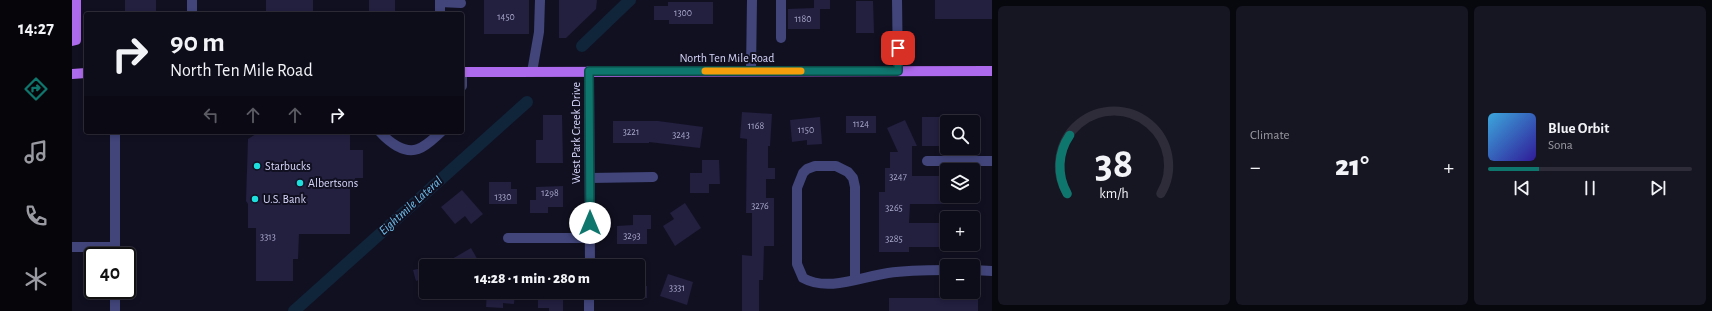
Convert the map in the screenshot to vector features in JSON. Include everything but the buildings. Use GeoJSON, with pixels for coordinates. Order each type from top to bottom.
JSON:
{"type":"FeatureCollection","features":[{"type":"Feature","properties":{"kind":"main road"},"geometry":{"type":"LineString","coordinates":[[72,41],[76,40],[76,0]]}},
{"type":"Feature","properties":{"kind":"main road","name":"North Ten Mile Road"},"geometry":{"type":"LineString","coordinates":[[464,72],[992,71]]}},
{"type":"Feature","properties":{"kind":"main road"},"geometry":{"type":"LineString","coordinates":[[72,74],[84,73]]}},
{"type":"Feature","properties":{"kind":"street"},"geometry":{"type":"LineString","coordinates":[[192,0],[192,12]]}},
{"type":"Feature","properties":{"kind":"street"},"geometry":{"type":"LineString","coordinates":[[532,72],[539,32],[540,0]]}},
{"type":"Feature","properties":{"kind":"street"},"geometry":{"type":"LineString","coordinates":[[751,71],[752,0]]}},
{"type":"Feature","properties":{"kind":"street"},"geometry":{"type":"LineString","coordinates":[[781,38],[782,0]]}},
{"type":"Feature","properties":{"kind":"street"},"geometry":{"type":"LineString","coordinates":[[898,0],[898,71]]}},
{"type":"Feature","properties":{"kind":"street"},"geometry":{"type":"LineString","coordinates":[[440,12],[440,1],[461,2]]}},
{"type":"Feature","properties":{"kind":"street","name":"West Park Creek Drive"},"geometry":{"type":"LineString","coordinates":[[589,71],[590,259]]}},
{"type":"Feature","properties":{"kind":"street"},"geometry":{"type":"LineString","coordinates":[[115,134],[115,247]]}},
{"type":"Feature","properties":{"kind":"street"},"geometry":{"type":"LineString","coordinates":[[383,134],[399,147],[407,150],[417,150],[425,146],[439,134]]}},
{"type":"Feature","properties":{"kind":"street"},"geometry":{"type":"LineString","coordinates":[[927,161],[992,161]]}},
{"type":"Feature","properties":{"kind":"street"},"geometry":{"type":"LineString","coordinates":[[855,280],[856,188],[853,178],[848,172],[836,166],[815,166],[803,173],[797,188],[796,264],[803,278],[816,283],[840,283],[855,280],[888,273],[919,270],[940,270]]}},
{"type":"Feature","properties":{"kind":"street"},"geometry":{"type":"LineString","coordinates":[[590,178],[653,177]]}},
{"type":"Feature","properties":{"kind":"street"},"geometry":{"type":"LineString","coordinates":[[508,238],[590,238]]}},
{"type":"Feature","properties":{"kind":"street"},"geometry":{"type":"LineString","coordinates":[[72,247],[84,248]]}},
{"type":"Feature","properties":{"kind":"street"},"geometry":{"type":"LineString","coordinates":[[980,270],[992,271]]}},
{"type":"Feature","properties":{"kind":"street"},"geometry":{"type":"LineString","coordinates":[[115,299],[115,311]]}},
{"type":"Feature","properties":{"kind":"street"},"geometry":{"type":"LineString","coordinates":[[589,299],[589,311]]}},
{"type":"Feature","properties":{"kind":"waterway","name":"Eightmile Lateral"},"geometry":{"type":"LineString","coordinates":[[582,46],[630,0]]}},
{"type":"Feature","properties":{"kind":"waterway","name":"Eightmile Lateral"},"geometry":{"type":"LineString","coordinates":[[294,311],[527,102]]}},
{"type":"Feature","properties":{"kind":"slow traffic"},"geometry":{"type":"LineString","coordinates":[[705,71],[801,71]]}},
{"type":"Feature","properties":{"kind":"place","name":"Starbucks"},"geometry":{"type":"Point","coordinates":[257,166]}},
{"type":"Feature","properties":{"kind":"place","name":"Albertsons"},"geometry":{"type":"Point","coordinates":[300,183]}},
{"type":"Feature","properties":{"kind":"place","name":"U.S. Bank"},"geometry":{"type":"Point","coordinates":[255,199]}},
{"type":"Feature","properties":{"kind":"route"},"geometry":{"type":"LineString","coordinates":[[590,223],[589,71],[898,71],[898,48]]}}]}
